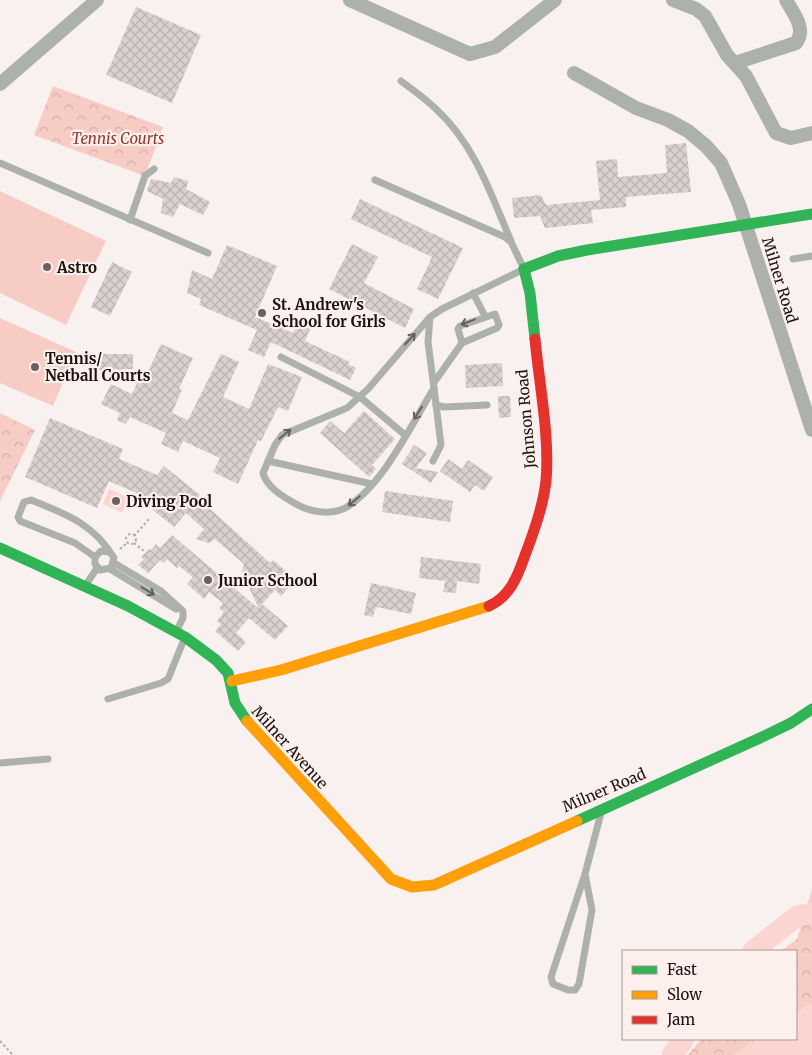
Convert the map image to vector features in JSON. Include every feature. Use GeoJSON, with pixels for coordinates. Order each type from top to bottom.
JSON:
{"type":"FeatureCollection","features":[{"type":"Feature","properties":{"kind":"street"},"geometry":{"type":"LineString","coordinates":[[0,84],[97,0]]}},
{"type":"Feature","properties":{"kind":"street"},"geometry":{"type":"LineString","coordinates":[[350,0],[470,54],[495,47],[555,0]]}},
{"type":"Feature","properties":{"kind":"street"},"geometry":{"type":"LineString","coordinates":[[673,0],[696,9],[705,16],[724,51],[748,79],[776,133],[792,138],[812,133]]}},
{"type":"Feature","properties":{"kind":"street"},"geometry":{"type":"LineString","coordinates":[[735,63],[796,43],[800,27],[786,0]]}},
{"type":"Feature","properties":{"kind":"street","name":"Milner Road"},"geometry":{"type":"LineString","coordinates":[[574,73],[636,108],[675,124],[706,146],[721,163],[728,176],[746,226],[812,430]]}},
{"type":"Feature","properties":{"kind":"street"},"geometry":{"type":"LineString","coordinates":[[524,269],[558,256],[587,250],[812,214]]}},
{"type":"Feature","properties":{"kind":"street","name":"Johnson Road"},"geometry":{"type":"LineString","coordinates":[[232,681],[281,670],[477,610],[503,599],[510,592],[521,569],[544,492],[546,478],[546,452],[530,293],[524,269]]}},
{"type":"Feature","properties":{"kind":"street","name":"Milner Avenue"},"geometry":{"type":"LineString","coordinates":[[0,548],[180,634],[223,666],[232,681],[236,703],[251,728],[391,879],[405,887]]}},
{"type":"Feature","properties":{"kind":"street","name":"Milner Road"},"geometry":{"type":"LineString","coordinates":[[405,887],[415,888],[434,885],[791,724],[812,710]]}},
{"type":"Feature","properties":{"kind":"lane"},"geometry":{"type":"LineString","coordinates":[[401,81],[438,111],[469,149],[491,193],[524,269],[473,293],[430,318],[360,397],[347,408],[282,434],[263,473],[269,483],[281,494],[306,509],[326,512],[346,508],[372,484],[462,343],[497,328],[499,325],[494,313],[459,326],[462,343]]}},
{"type":"Feature","properties":{"kind":"lane"},"geometry":{"type":"LineString","coordinates":[[0,163],[208,253]]}},
{"type":"Feature","properties":{"kind":"lane"},"geometry":{"type":"LineString","coordinates":[[130,220],[145,176],[154,169]]}},
{"type":"Feature","properties":{"kind":"lane"},"geometry":{"type":"LineString","coordinates":[[375,180],[511,242]]}},
{"type":"Feature","properties":{"kind":"lane"},"geometry":{"type":"LineString","coordinates":[[792,259],[812,256]]}},
{"type":"Feature","properties":{"kind":"lane"},"geometry":{"type":"LineString","coordinates":[[473,293],[485,316]]}},
{"type":"Feature","properties":{"kind":"lane"},"geometry":{"type":"LineString","coordinates":[[430,318],[428,342],[435,384],[441,444],[433,461]]}},
{"type":"Feature","properties":{"kind":"lane"},"geometry":{"type":"LineString","coordinates":[[281,357],[360,397],[405,435]]}},
{"type":"Feature","properties":{"kind":"lane"},"geometry":{"type":"LineString","coordinates":[[436,405],[444,407],[487,405]]}},
{"type":"Feature","properties":{"kind":"lane"},"geometry":{"type":"LineString","coordinates":[[268,461],[372,484]]}},
{"type":"Feature","properties":{"kind":"lane"},"geometry":{"type":"LineString","coordinates":[[84,587],[97,568],[95,557],[75,543],[20,521],[18,516],[24,502],[31,500],[78,519],[106,546],[114,558],[112,566],[104,571],[97,568]]}},
{"type":"Feature","properties":{"kind":"lane"},"geometry":{"type":"LineString","coordinates":[[95,557],[101,551],[109,552]]}},
{"type":"Feature","properties":{"kind":"lane"},"geometry":{"type":"LineString","coordinates":[[108,699],[162,683],[168,679],[184,615],[112,566]]}},
{"type":"Feature","properties":{"kind":"lane"},"geometry":{"type":"LineString","coordinates":[[0,763],[48,759]]}},
{"type":"Feature","properties":{"kind":"lane"},"geometry":{"type":"LineString","coordinates":[[584,874],[592,910],[579,984],[575,990],[568,990],[553,984],[551,978],[584,874],[602,808]]}},
{"type":"Feature","properties":{"kind":"path"},"geometry":{"type":"LineString","coordinates":[[134,536],[150,518]]}},
{"type":"Feature","properties":{"kind":"path"},"geometry":{"type":"LineString","coordinates":[[134,536],[128,535],[126,539],[130,544],[134,543],[144,551]]}},
{"type":"Feature","properties":{"kind":"path"},"geometry":{"type":"LineString","coordinates":[[134,536],[136,539],[134,543]]}},
{"type":"Feature","properties":{"kind":"path"},"geometry":{"type":"LineString","coordinates":[[0,1041],[13,1055]]}},
{"type":"Feature","properties":{"kind":"green space","name":"Tennis Courts"},"geometry":{"type":"Polygon","coordinates":[[[53,86],[163,127],[145,176],[34,135],[53,86]]]}},
{"type":"Feature","properties":{"kind":"green space","name":"Astro"},"geometry":{"type":"Polygon","coordinates":[[[0,191],[106,241],[66,325],[0,293],[0,191]]]}},
{"type":"Feature","properties":{"kind":"green space","name":"Tennis/ Netball Courts"},"geometry":{"type":"Polygon","coordinates":[[[0,318],[76,352],[53,406],[0,383],[0,318]]]}},
{"type":"Feature","properties":{"kind":"green space"},"geometry":{"type":"Polygon","coordinates":[[[0,413],[35,430],[0,501],[0,413]]]}},
{"type":"Feature","properties":{"kind":"green space"},"geometry":{"type":"Polygon","coordinates":[[[812,889],[812,1055],[688,1055],[700,1040],[797,1040],[797,950],[782,950],[797,939],[812,889]]]}},
{"type":"Feature","properties":{"kind":"shaded area","name":"Diving Pool"},"geometry":{"type":"Polygon","coordinates":[[[109,489],[129,498],[122,513],[103,504],[109,489]]]}},
{"type":"Feature","properties":{"kind":"shaded area"},"geometry":{"type":"Polygon","coordinates":[[[812,1003],[812,1055],[733,1055],[755,1040],[797,1040],[797,1011],[812,1003]]]}},
{"type":"Feature","properties":{"kind":"building"},"geometry":{"type":"Polygon","coordinates":[[[136,7],[201,35],[172,103],[106,75],[136,7]]]}},
{"type":"Feature","properties":{"kind":"building"},"geometry":{"type":"Polygon","coordinates":[[[686,143],[691,192],[626,197],[626,207],[591,210],[593,223],[545,228],[540,216],[514,218],[512,198],[541,195],[546,205],[600,200],[596,161],[617,159],[618,177],[667,173],[665,145],[686,143]]]}},
{"type":"Feature","properties":{"kind":"building"},"geometry":{"type":"Polygon","coordinates":[[[174,177],[188,181],[186,189],[210,202],[203,215],[180,204],[173,217],[161,213],[163,199],[147,191],[151,179],[171,183],[174,177]]]}},
{"type":"Feature","properties":{"kind":"building"},"geometry":{"type":"Polygon","coordinates":[[[360,199],[463,248],[438,299],[417,289],[432,257],[351,219],[360,199]]]}},
{"type":"Feature","properties":{"kind":"building"},"geometry":{"type":"Polygon","coordinates":[[[352,244],[378,257],[364,283],[414,309],[405,328],[329,289],[352,244]]]}},
{"type":"Feature","properties":{"kind":"building"},"geometry":{"type":"Polygon","coordinates":[[[227,245],[277,266],[255,317],[293,333],[298,323],[310,329],[305,341],[350,362],[348,364],[356,368],[350,380],[271,342],[264,357],[248,350],[257,330],[199,305],[201,299],[187,293],[192,270],[212,279],[227,245]]]}},
{"type":"Feature","properties":{"kind":"building"},"geometry":{"type":"Polygon","coordinates":[[[112,262],[132,272],[110,316],[91,307],[112,262]]]}},
{"type":"Feature","properties":{"kind":"building"},"geometry":{"type":"Polygon","coordinates":[[[161,344],[193,358],[179,389],[182,390],[172,413],[188,420],[221,354],[239,362],[223,397],[249,409],[268,364],[302,377],[288,411],[278,407],[261,441],[258,440],[238,484],[213,472],[220,458],[183,441],[178,452],[161,444],[166,433],[130,417],[126,424],[117,420],[120,413],[101,404],[111,384],[132,394],[142,372],[147,374],[161,344]]]}},
{"type":"Feature","properties":{"kind":"building"},"geometry":{"type":"Polygon","coordinates":[[[99,354],[133,354],[133,369],[99,370],[99,354]]]}},
{"type":"Feature","properties":{"kind":"building"},"geometry":{"type":"Polygon","coordinates":[[[502,363],[503,386],[466,388],[465,365],[502,363]]]}},
{"type":"Feature","properties":{"kind":"building"},"geometry":{"type":"Polygon","coordinates":[[[498,396],[510,396],[511,417],[499,418],[498,396]]]}},
{"type":"Feature","properties":{"kind":"building"},"geometry":{"type":"Polygon","coordinates":[[[364,411],[395,439],[372,465],[376,469],[369,477],[320,433],[330,421],[344,433],[364,411]]]}},
{"type":"Feature","properties":{"kind":"building"},"geometry":{"type":"Polygon","coordinates":[[[50,418],[123,449],[119,459],[157,475],[164,466],[200,495],[198,498],[270,563],[273,560],[287,572],[285,574],[294,582],[281,596],[275,590],[262,604],[288,626],[275,640],[249,618],[236,633],[246,642],[238,651],[215,631],[221,624],[217,621],[224,612],[219,608],[223,603],[209,592],[204,599],[187,584],[193,577],[179,566],[177,568],[167,559],[164,563],[160,560],[148,573],[138,565],[144,559],[141,557],[149,549],[151,550],[156,544],[160,548],[172,535],[259,609],[242,572],[244,564],[215,539],[209,543],[196,539],[204,529],[186,513],[174,527],[138,498],[141,495],[109,481],[97,508],[25,477],[50,418]]]}},
{"type":"Feature","properties":{"kind":"building"},"geometry":{"type":"Polygon","coordinates":[[[414,445],[427,453],[416,468],[438,472],[431,483],[402,464],[414,445]]]}},
{"type":"Feature","properties":{"kind":"building"},"geometry":{"type":"Polygon","coordinates":[[[448,459],[462,469],[468,460],[493,477],[484,491],[475,485],[470,492],[440,471],[448,459]]]}},
{"type":"Feature","properties":{"kind":"building"},"geometry":{"type":"Polygon","coordinates":[[[385,491],[453,501],[450,522],[382,512],[385,491]]]}},
{"type":"Feature","properties":{"kind":"building"},"geometry":{"type":"Polygon","coordinates":[[[421,557],[481,564],[479,584],[457,581],[456,593],[443,592],[445,581],[419,578],[421,557]]]}},
{"type":"Feature","properties":{"kind":"building"},"geometry":{"type":"Polygon","coordinates":[[[371,583],[416,593],[411,614],[376,607],[373,617],[364,615],[371,583]]]}},
{"type":"Feature","properties":{"kind":"waterway"},"geometry":{"type":"LineString","coordinates":[[754,950],[797,916],[812,913]]}},
{"type":"Feature","properties":{"kind":"waterway"},"geometry":{"type":"LineString","coordinates":[[672,1055],[683,1040]]}},
{"type":"Feature","properties":{"kind":"traffic: fast"},"geometry":{"type":"LineString","coordinates":[[535,339],[530,293],[524,269],[558,256],[587,250],[812,214]]}},
{"type":"Feature","properties":{"kind":"traffic: fast"},"geometry":{"type":"LineString","coordinates":[[0,548],[128,606],[185,637],[216,660],[228,673],[235,703],[247,721]]}},
{"type":"Feature","properties":{"kind":"traffic: fast"},"geometry":{"type":"LineString","coordinates":[[577,821],[762,737],[791,723],[812,709]]}},
{"type":"Feature","properties":{"kind":"traffic: slow"},"geometry":{"type":"LineString","coordinates":[[232,681],[281,670],[489,606]]}},
{"type":"Feature","properties":{"kind":"traffic: slow"},"geometry":{"type":"LineString","coordinates":[[247,721],[391,879],[412,887],[434,885],[577,821]]}},
{"type":"Feature","properties":{"kind":"traffic: jam"},"geometry":{"type":"LineString","coordinates":[[489,606],[502,598],[515,580],[534,530],[545,491],[547,446],[535,339]]}},
{"type":"Feature","properties":{"kind":"place","name":"Astro"},"geometry":{"type":"Point","coordinates":[47,267]}},
{"type":"Feature","properties":{"kind":"place","name":"St. Andrew's School for Girls"},"geometry":{"type":"Point","coordinates":[262,313]}},
{"type":"Feature","properties":{"kind":"place","name":"Tennis/ Netball Courts"},"geometry":{"type":"Point","coordinates":[35,367]}},
{"type":"Feature","properties":{"kind":"place","name":"Diving Pool"},"geometry":{"type":"Point","coordinates":[116,501]}},
{"type":"Feature","properties":{"kind":"place","name":"Junior School"},"geometry":{"type":"Point","coordinates":[208,580]}}]}
